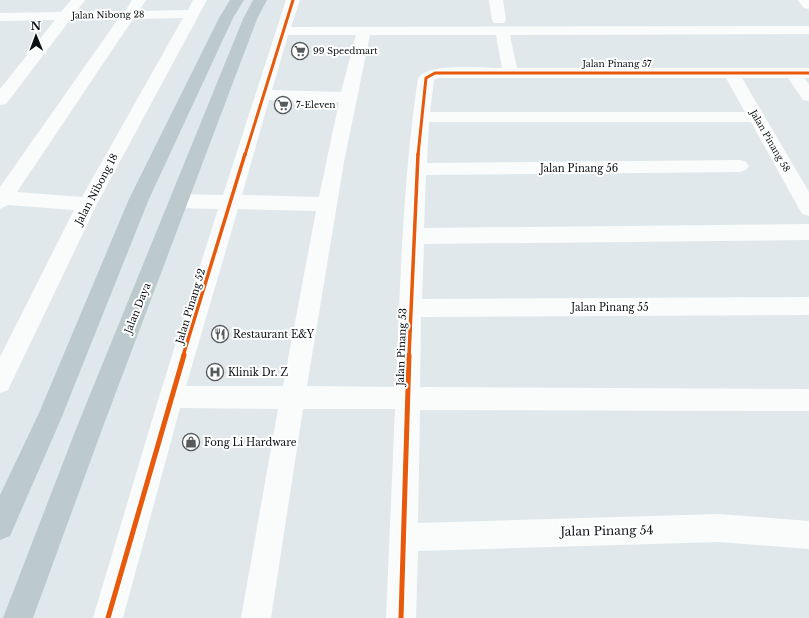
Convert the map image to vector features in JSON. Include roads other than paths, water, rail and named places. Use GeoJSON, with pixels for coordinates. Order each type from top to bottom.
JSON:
{"type":"FeatureCollection","features":[{"type":"Feature","properties":{"kind":"main road"},"geometry":{"type":"LineString","coordinates":[[0,526],[48,419],[139,199],[226,18],[237,0]]}},
{"type":"Feature","properties":{"kind":"main road","name":"Jalan Daya"},"geometry":{"type":"LineString","coordinates":[[18,618],[91,424],[250,19],[260,0]]}},
{"type":"Feature","properties":{"kind":"street"},"geometry":{"type":"LineString","coordinates":[[0,100],[78,0]]}},
{"type":"Feature","properties":{"kind":"street"},"geometry":{"type":"LineString","coordinates":[[1,199],[139,0]]}},
{"type":"Feature","properties":{"kind":"street","name":"Jalan Pinang 52"},"geometry":{"type":"LineString","coordinates":[[108,618],[171,397],[229,203],[293,0]]}},
{"type":"Feature","properties":{"kind":"street"},"geometry":{"type":"LineString","coordinates":[[496,0],[510,72]]}},
{"type":"Feature","properties":{"kind":"street"},"geometry":{"type":"LineString","coordinates":[[805,0],[809,5]]}},
{"type":"Feature","properties":{"kind":"street","name":"Jalan Nibong 28"},"geometry":{"type":"LineString","coordinates":[[0,17],[128,15],[196,7]]}},
{"type":"Feature","properties":{"kind":"street","name":"Jalan Nibong 18"},"geometry":{"type":"LineString","coordinates":[[0,382],[87,204],[196,7]]}},
{"type":"Feature","properties":{"kind":"street"},"geometry":{"type":"LineString","coordinates":[[284,26],[501,25],[809,18]]}},
{"type":"Feature","properties":{"kind":"street"},"geometry":{"type":"LineString","coordinates":[[284,26],[364,31],[501,25],[809,30]]}},
{"type":"Feature","properties":{"kind":"street"},"geometry":{"type":"LineString","coordinates":[[256,618],[275,490],[327,204],[347,97],[364,31]]}},
{"type":"Feature","properties":{"kind":"street","name":"Jalan Pinang 57"},"geometry":{"type":"LineString","coordinates":[[426,78],[435,74],[510,72],[809,73]]}},
{"type":"Feature","properties":{"kind":"street","name":"Jalan Pinang 58"},"geometry":{"type":"LineString","coordinates":[[731,72],[809,209]]}},
{"type":"Feature","properties":{"kind":"street"},"geometry":{"type":"LineString","coordinates":[[793,73],[809,96]]}},
{"type":"Feature","properties":{"kind":"street","name":"Jalan Pinang 53"},"geometry":{"type":"LineString","coordinates":[[401,618],[405,537],[410,308],[420,117],[426,78]]}},
{"type":"Feature","properties":{"kind":"street"},"geometry":{"type":"LineString","coordinates":[[262,95],[347,97]]}},
{"type":"Feature","properties":{"kind":"street"},"geometry":{"type":"LineString","coordinates":[[420,117],[756,117]]}},
{"type":"Feature","properties":{"kind":"street","name":"Jalan Pinang 56"},"geometry":{"type":"LineString","coordinates":[[418,169],[740,166]]}},
{"type":"Feature","properties":{"kind":"street"},"geometry":{"type":"LineString","coordinates":[[1,199],[87,204]]}},
{"type":"Feature","properties":{"kind":"street"},"geometry":{"type":"LineString","coordinates":[[179,201],[327,204]]}},
{"type":"Feature","properties":{"kind":"street"},"geometry":{"type":"LineString","coordinates":[[414,236],[809,232]]}},
{"type":"Feature","properties":{"kind":"street","name":"Jalan Pinang 55"},"geometry":{"type":"LineString","coordinates":[[410,308],[809,306]]}},
{"type":"Feature","properties":{"kind":"street"},"geometry":{"type":"LineString","coordinates":[[171,397],[809,400]]}},
{"type":"Feature","properties":{"kind":"street","name":"Jalan Pinang 54"},"geometry":{"type":"LineString","coordinates":[[405,537],[719,528],[809,535]]}},
{"type":"Feature","properties":{"kind":"place","name":"99 Speedmart"},"geometry":{"type":"Point","coordinates":[300,51]}},
{"type":"Feature","properties":{"kind":"place","name":"7-Eleven"},"geometry":{"type":"Point","coordinates":[283,105]}},
{"type":"Feature","properties":{"kind":"place","name":"Restaurant E&Y"},"geometry":{"type":"Point","coordinates":[220,334]}},
{"type":"Feature","properties":{"kind":"place","name":"Klinik Dr. Z"},"geometry":{"type":"Point","coordinates":[215,372]}},
{"type":"Feature","properties":{"kind":"place","name":"Fong Li Hardware"},"geometry":{"type":"Point","coordinates":[191,442]}}]}
